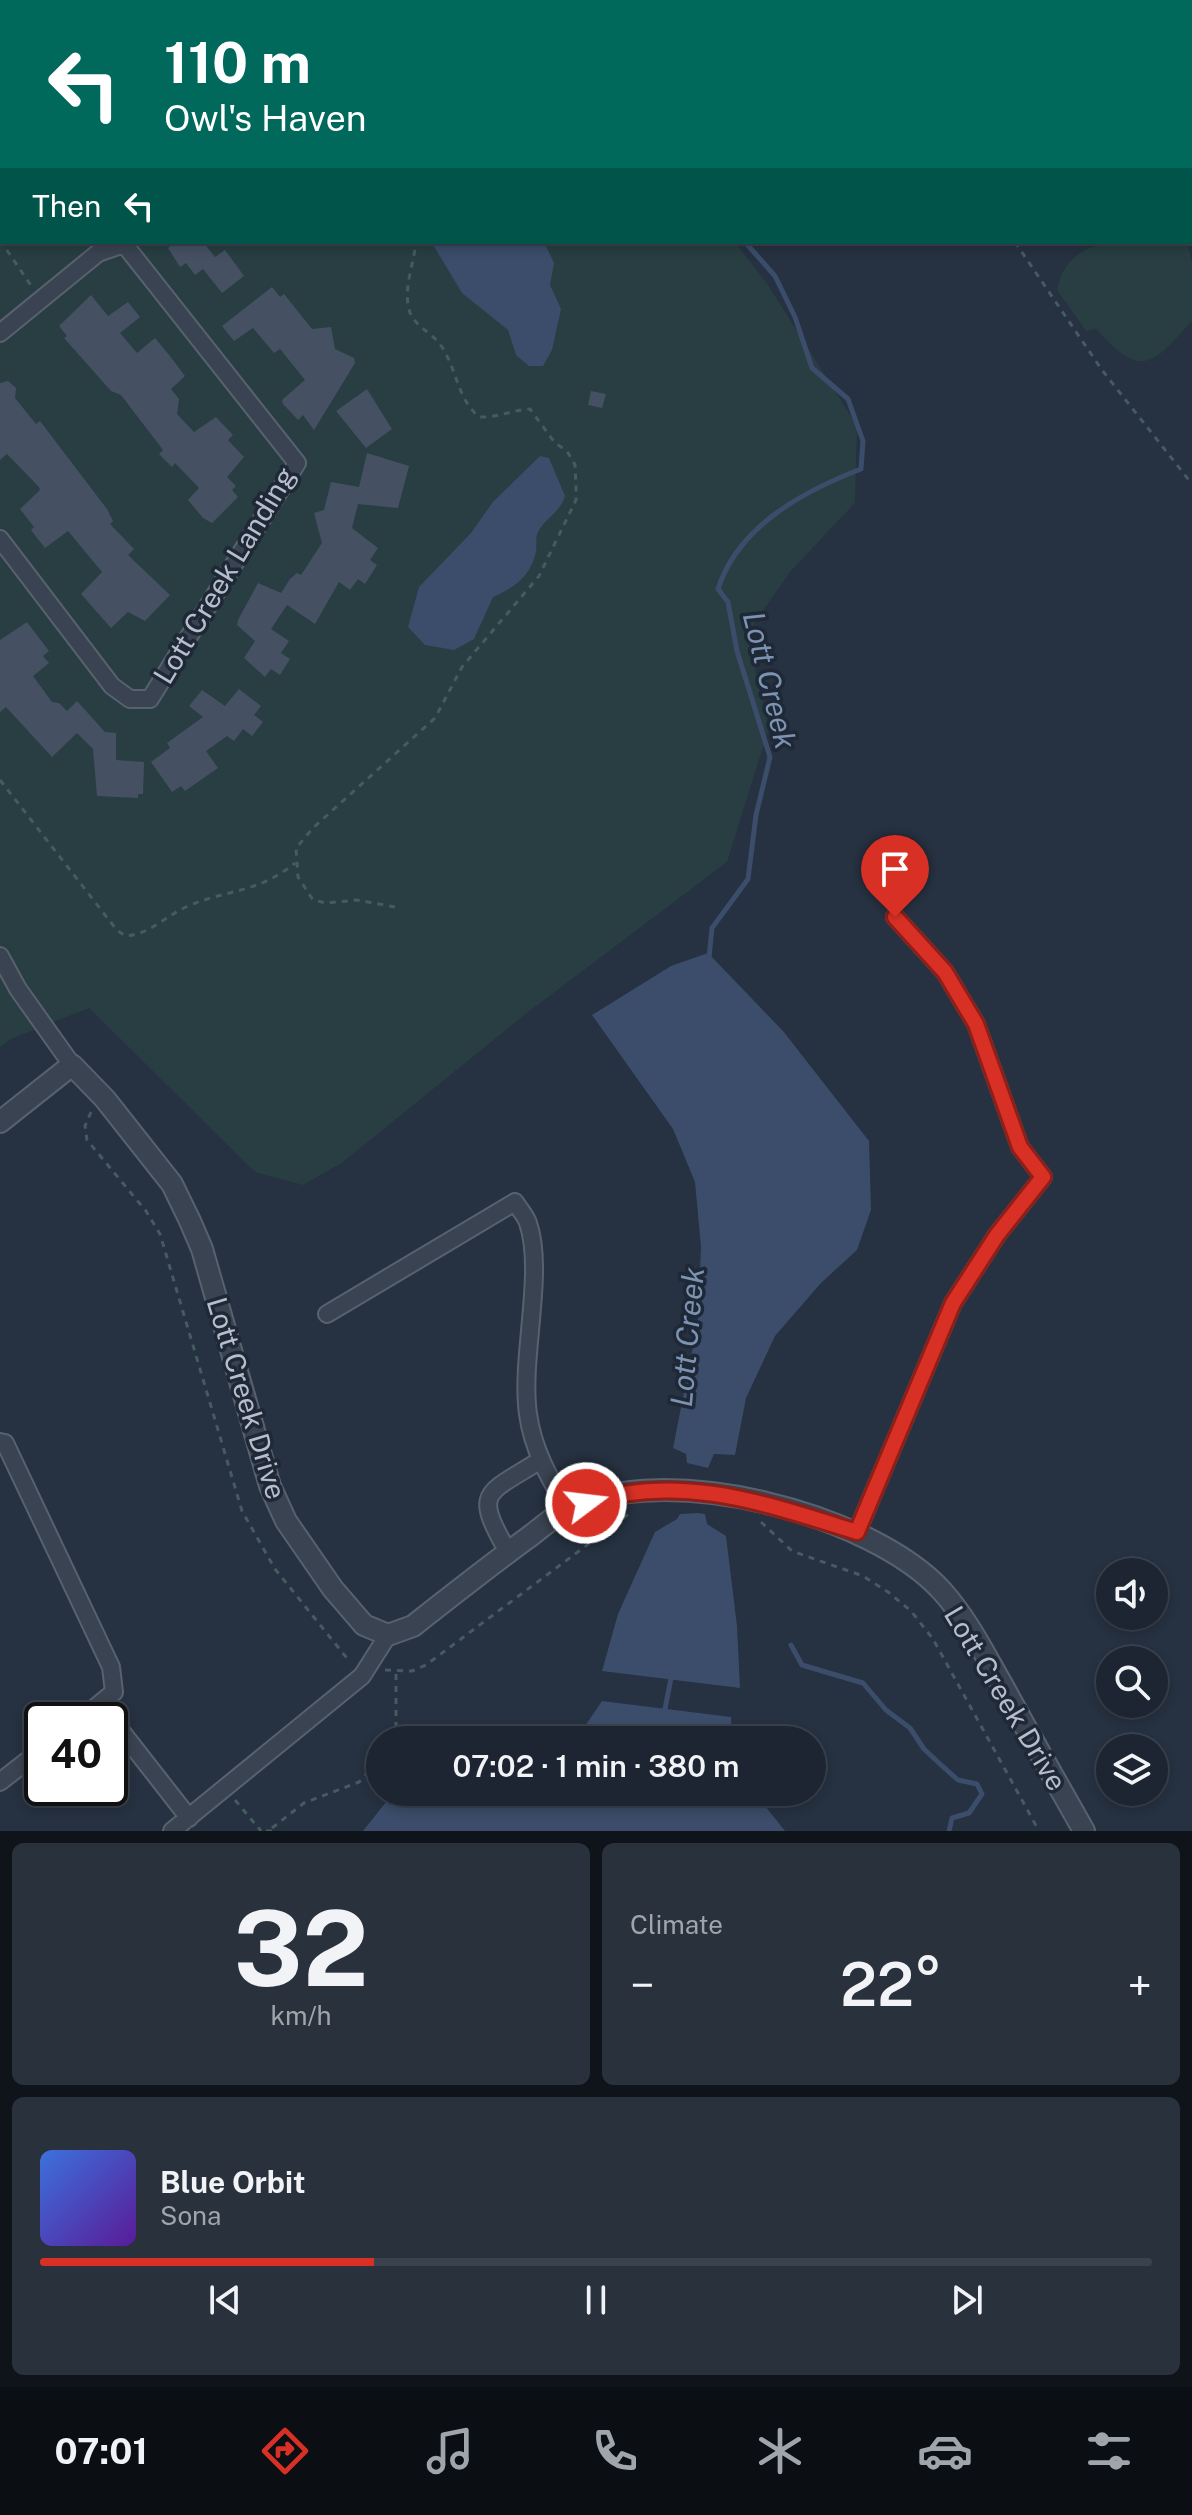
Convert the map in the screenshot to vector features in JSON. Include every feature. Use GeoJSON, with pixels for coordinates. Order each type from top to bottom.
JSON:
{"type":"FeatureCollection","features":[{"type":"Feature","properties":{"kind":"street","name":"Lott Creek Landing"},"geometry":{"type":"LineString","coordinates":[[0,333],[98,253],[124,244],[297,463],[150,699],[130,699],[112,686],[0,539]]}},
{"type":"Feature","properties":{"kind":"street"},"geometry":{"type":"LineString","coordinates":[[857,1532],[953,1303],[997,1235],[1043,1177],[1020,1147],[976,1024],[945,972],[895,917]]}},
{"type":"Feature","properties":{"kind":"street","name":"Lott Creek Drive"},"geometry":{"type":"LineString","coordinates":[[0,956],[18,989],[72,1065],[105,1099],[172,1184],[196,1235],[270,1486],[286,1521],[333,1589],[364,1625],[388,1635],[413,1626],[568,1509],[692,1489],[751,1499],[857,1532],[907,1561],[951,1603],[970,1628],[1084,1831]]}},
{"type":"Feature","properties":{"kind":"street"},"geometry":{"type":"LineString","coordinates":[[0,1122],[72,1065]]}},
{"type":"Feature","properties":{"kind":"street"},"geometry":{"type":"LineString","coordinates":[[327,1314],[515,1202],[528,1223],[532,1265],[526,1374],[528,1413],[539,1461],[568,1509]]}},
{"type":"Feature","properties":{"kind":"street"},"geometry":{"type":"LineString","coordinates":[[0,1442],[5,1443],[111,1667],[114,1692],[102,1702]]}},
{"type":"Feature","properties":{"kind":"street"},"geometry":{"type":"LineString","coordinates":[[508,1552],[487,1516],[485,1503],[492,1491],[539,1461]]}},
{"type":"Feature","properties":{"kind":"street"},"geometry":{"type":"LineString","coordinates":[[172,1831],[346,1690],[370,1667],[388,1635]]}},
{"type":"Feature","properties":{"kind":"street"},"geometry":{"type":"LineString","coordinates":[[128,1740],[189,1818]]}},
{"type":"Feature","properties":{"kind":"street"},"geometry":{"type":"LineString","coordinates":[[0,1782],[24,1763]]}},
{"type":"Feature","properties":{"kind":"path"},"geometry":{"type":"LineString","coordinates":[[3,244],[41,300]]}},
{"type":"Feature","properties":{"kind":"path"},"geometry":{"type":"LineString","coordinates":[[395,907],[357,900],[326,903],[313,900],[305,891],[295,863],[296,848],[435,718],[462,667],[539,576],[576,500],[575,465],[540,419],[530,409],[515,410],[496,418],[479,417],[460,394],[448,357],[438,341],[415,323],[407,302],[416,244]]}},
{"type":"Feature","properties":{"kind":"path"},"geometry":{"type":"LineString","coordinates":[[1016,244],[1102,370],[1192,484]]}},
{"type":"Feature","properties":{"kind":"path"},"geometry":{"type":"LineString","coordinates":[[0,780],[116,929],[125,936],[153,928],[188,906],[259,886],[295,863]]}},
{"type":"Feature","properties":{"kind":"path"},"geometry":{"type":"LineString","coordinates":[[105,1099],[92,1111],[85,1126],[87,1140],[146,1211],[160,1234],[242,1511],[275,1569],[347,1661],[396,1672],[426,1665],[639,1498]]}},
{"type":"Feature","properties":{"kind":"path"},"geometry":{"type":"LineString","coordinates":[[758,1520],[792,1551],[863,1576],[911,1611],[945,1660],[1039,1831]]}},
{"type":"Feature","properties":{"kind":"path"},"geometry":{"type":"LineString","coordinates":[[396,1672],[396,1726]]}},
{"type":"Feature","properties":{"kind":"path"},"geometry":{"type":"LineString","coordinates":[[266,1831],[304,1803],[359,1782],[366,1774]]}},
{"type":"Feature","properties":{"kind":"path"},"geometry":{"type":"LineString","coordinates":[[225,1789],[261,1831]]}},
{"type":"Feature","properties":{"kind":"path"},"geometry":{"type":"LineString","coordinates":[[272,1828],[278,1831]]}},
{"type":"Feature","properties":{"kind":"green space"},"geometry":{"type":"Polygon","coordinates":[[[0,244],[737,244],[768,285],[857,426],[855,503],[790,572],[747,634],[769,728],[727,862],[527,1013],[343,1162],[303,1185],[255,1172],[89,1008],[11,1039],[0,1047],[0,244]]]}},
{"type":"Feature","properties":{"kind":"green space"},"geometry":{"type":"Polygon","coordinates":[[[1103,244],[1188,246],[1192,262],[1192,321],[1156,356],[1146,361],[1136,360],[1112,345],[1096,329],[1086,331],[1057,290],[1068,264],[1089,249],[1103,244]]]}},
{"type":"Feature","properties":{"kind":"water"},"geometry":{"type":"Polygon","coordinates":[[[433,244],[545,244],[554,263],[550,285],[561,309],[552,350],[543,366],[529,366],[516,355],[508,330],[462,293],[433,244]]]}},
{"type":"Feature","properties":{"kind":"water"},"geometry":{"type":"Polygon","coordinates":[[[540,456],[549,458],[565,496],[560,507],[538,532],[536,552],[526,575],[493,597],[474,639],[454,650],[425,645],[408,627],[419,587],[471,533],[493,502],[540,456]]]}},
{"type":"Feature","properties":{"kind":"water"},"geometry":{"type":"Polygon","coordinates":[[[708,953],[783,1031],[869,1141],[871,1210],[857,1250],[821,1283],[775,1336],[746,1398],[735,1455],[714,1454],[708,1468],[687,1463],[686,1454],[673,1448],[698,1321],[701,1247],[695,1182],[673,1129],[592,1015],[671,966],[708,953]]]}},
{"type":"Feature","properties":{"kind":"water"},"geometry":{"type":"Polygon","coordinates":[[[680,1514],[705,1514],[707,1524],[726,1536],[737,1626],[740,1688],[602,1671],[618,1614],[655,1532],[680,1514]]]}},
{"type":"Feature","properties":{"kind":"water"},"geometry":{"type":"Polygon","coordinates":[[[602,1701],[731,1717],[731,1726],[586,1726],[602,1701]]]}},
{"type":"Feature","properties":{"kind":"water"},"geometry":{"type":"Polygon","coordinates":[[[383,1806],[765,1806],[785,1831],[363,1831],[383,1806]]]}},
{"type":"Feature","properties":{"kind":"building"},"geometry":{"type":"Polygon","coordinates":[[[173,244],[205,244],[215,257],[225,250],[244,276],[222,293],[203,269],[195,275],[186,263],[180,267],[168,248],[173,244]]]}},
{"type":"Feature","properties":{"kind":"building"},"geometry":{"type":"Polygon","coordinates":[[[272,287],[280,297],[284,294],[312,329],[331,327],[335,349],[354,358],[355,363],[314,430],[303,415],[298,420],[283,404],[282,400],[305,380],[280,349],[274,353],[253,328],[234,341],[222,326],[272,287]]]}},
{"type":"Feature","properties":{"kind":"building"},"geometry":{"type":"Polygon","coordinates":[[[91,295],[108,316],[128,302],[140,317],[120,333],[137,353],[155,338],[170,356],[185,376],[171,389],[179,399],[177,414],[194,432],[216,417],[233,435],[228,440],[244,457],[227,477],[236,486],[232,490],[238,497],[212,523],[203,518],[188,500],[199,488],[175,463],[172,467],[159,454],[163,450],[121,395],[111,391],[64,338],[67,336],[59,326],[91,295]]]}},
{"type":"Feature","properties":{"kind":"building"},"geometry":{"type":"Polygon","coordinates":[[[8,381],[16,388],[15,398],[36,424],[40,421],[107,509],[113,521],[110,524],[134,549],[128,555],[170,595],[145,621],[128,612],[111,628],[81,594],[102,572],[68,531],[45,548],[31,530],[34,527],[20,509],[40,490],[39,487],[7,454],[0,460],[0,383],[8,381]]]}},
{"type":"Feature","properties":{"kind":"building"},"geometry":{"type":"Polygon","coordinates":[[[367,389],[392,429],[366,448],[336,411],[367,389]]]}},
{"type":"Feature","properties":{"kind":"building"},"geometry":{"type":"Polygon","coordinates":[[[591,391],[606,394],[602,408],[588,405],[591,391]]]}},
{"type":"Feature","properties":{"kind":"building"},"geometry":{"type":"Polygon","coordinates":[[[367,453],[409,466],[398,508],[358,504],[352,528],[378,548],[370,560],[377,565],[365,584],[358,579],[350,590],[339,582],[315,624],[287,605],[271,629],[289,641],[281,653],[290,659],[280,675],[271,669],[265,677],[244,658],[255,641],[237,625],[238,620],[258,583],[281,593],[290,579],[297,573],[301,575],[322,543],[314,513],[324,510],[331,482],[359,487],[367,453]]]}},
{"type":"Feature","properties":{"kind":"building"},"geometry":{"type":"Polygon","coordinates":[[[27,622],[49,651],[43,656],[49,663],[33,676],[52,702],[59,703],[67,711],[77,701],[105,732],[116,733],[116,760],[144,762],[143,794],[138,794],[138,798],[97,796],[93,749],[77,733],[52,757],[6,707],[0,712],[0,640],[27,622]]]}},
{"type":"Feature","properties":{"kind":"building"},"geometry":{"type":"Polygon","coordinates":[[[239,689],[261,706],[254,715],[263,722],[252,736],[243,729],[234,741],[227,736],[206,751],[218,768],[185,791],[181,786],[172,792],[151,762],[170,748],[167,743],[203,717],[189,706],[202,690],[225,706],[239,689]]]}},
{"type":"Feature","properties":{"kind":"waterway","name":"Lott Creek"},"geometry":{"type":"LineString","coordinates":[[709,958],[712,928],[748,879],[756,815],[770,757],[737,651],[728,602],[718,589],[728,567],[757,529],[796,500],[861,469],[863,441],[848,399],[812,368],[795,317],[775,276],[747,244]]}},
{"type":"Feature","properties":{"kind":"waterway","name":"Lott Creek"},"geometry":{"type":"LineString","coordinates":[[791,1645],[802,1665],[863,1683],[886,1710],[910,1728],[924,1749],[958,1780],[977,1784],[982,1794],[969,1813],[952,1818],[949,1831]]}},
{"type":"Feature","properties":{"kind":"waterway"},"geometry":{"type":"LineString","coordinates":[[664,1714],[672,1673]]}},
{"type":"Feature","properties":{"kind":"route"},"geometry":{"type":"LineString","coordinates":[[586,1503],[638,1490],[692,1489],[751,1499],[857,1532],[953,1303],[997,1235],[1043,1177],[1020,1147],[976,1024],[945,972],[895,917]]}}]}
